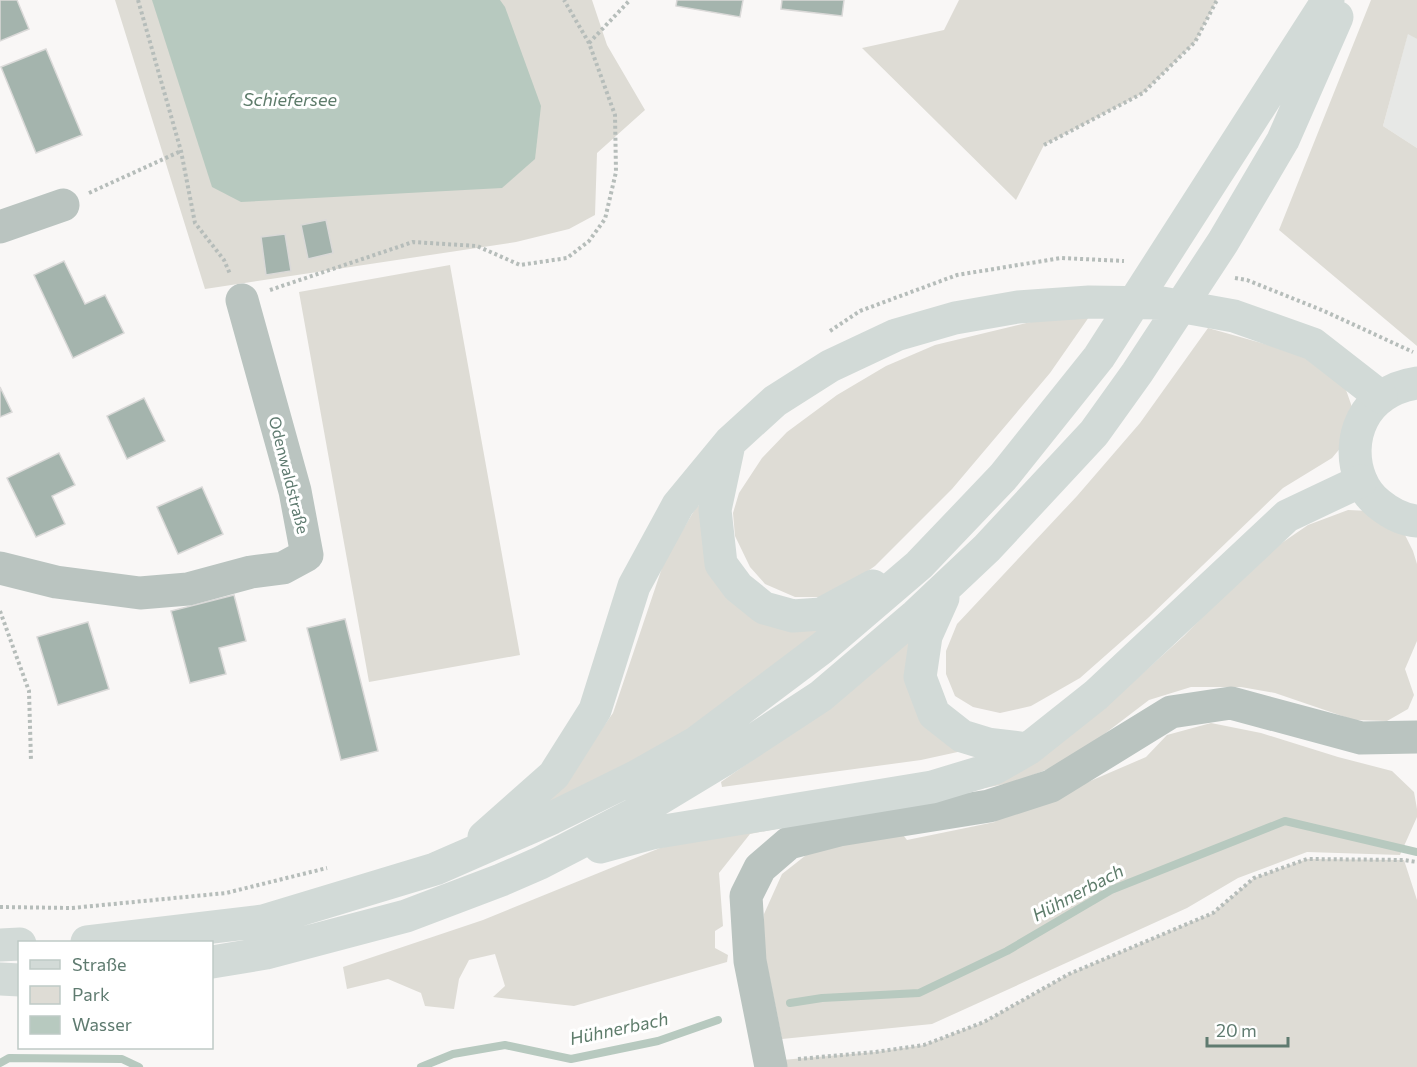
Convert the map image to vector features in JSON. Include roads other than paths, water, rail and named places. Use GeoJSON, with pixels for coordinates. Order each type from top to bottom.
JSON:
{"type":"FeatureCollection","features":[{"type":"Feature","properties":{"kind":"main road"},"geometry":{"type":"LineString","coordinates":[[95,941],[263,921],[435,868],[552,818],[635,777],[697,742],[822,648],[919,565],[1003,477],[1100,357],[1328,0]]}},
{"type":"Feature","properties":{"kind":"main road"},"geometry":{"type":"LineString","coordinates":[[213,962],[266,954],[406,916],[501,880],[631,816],[722,761],[821,696],[951,583],[987,548],[1094,433],[1137,373],[1223,242],[1283,140],[1344,0]]}},
{"type":"Feature","properties":{"kind":"main road"},"geometry":{"type":"LineString","coordinates":[[435,868],[490,833],[555,775],[596,710],[634,586],[678,505],[730,442],[775,401],[830,366],[896,335],[956,318],[1017,307],[1089,302],[1162,303],[1234,316],[1313,344],[1381,397]]}},
{"type":"Feature","properties":{"kind":"main road"},"geometry":{"type":"LineString","coordinates":[[1417,383],[1401,386],[1381,397],[1365,414],[1356,435],[1355,459],[1360,481],[1372,499],[1389,512],[1409,520],[1417,520]]}},
{"type":"Feature","properties":{"kind":"main road"},"geometry":{"type":"LineString","coordinates":[[730,442],[715,510],[721,564],[738,587],[764,608],[793,615],[821,614],[919,565]]}},
{"type":"Feature","properties":{"kind":"main road"},"geometry":{"type":"LineString","coordinates":[[540,862],[652,833],[932,788],[995,768],[1028,749],[1096,695],[1287,516],[1360,481]]}},
{"type":"Feature","properties":{"kind":"main road"},"geometry":{"type":"LineString","coordinates":[[951,583],[926,636],[920,677],[934,714],[962,735],[988,744],[1028,749]]}},
{"type":"Feature","properties":{"kind":"main road"},"geometry":{"type":"LineString","coordinates":[[0,945],[18,945]]}},
{"type":"Feature","properties":{"kind":"main road"},"geometry":{"type":"LineString","coordinates":[[0,979],[18,980]]}},
{"type":"Feature","properties":{"kind":"street"},"geometry":{"type":"LineString","coordinates":[[0,227],[63,205]]}},
{"type":"Feature","properties":{"kind":"street","name":"Odenwaldstraße"},"geometry":{"type":"LineString","coordinates":[[0,568],[56,582],[140,593],[188,589],[251,572],[283,568],[308,555],[295,491],[242,300]]}},
{"type":"Feature","properties":{"kind":"street"},"geometry":{"type":"LineString","coordinates":[[770,1064],[750,961],[746,896],[760,868],[789,843],[839,830],[989,806],[1051,786],[1171,712],[1231,703],[1360,738],[1417,737]]}},
{"type":"Feature","properties":{"kind":"water","name":"Schiefersee"},"geometry":{"type":"Polygon","coordinates":[[[152,0],[500,0],[505,7],[541,106],[535,159],[502,188],[241,202],[212,187],[152,0]]]}},
{"type":"Feature","properties":{"kind":"waterway","name":"Hühnerbach"},"geometry":{"type":"LineString","coordinates":[[790,1003],[822,998],[919,993],[1007,951],[1111,890],[1285,821],[1417,852]]}},
{"type":"Feature","properties":{"kind":"waterway","name":"Hühnerbach"},"geometry":{"type":"LineString","coordinates":[[421,1067],[453,1054],[505,1045],[571,1059],[658,1041],[718,1020]]}},
{"type":"Feature","properties":{"kind":"waterway","name":"Hühnerbach"},"geometry":{"type":"LineString","coordinates":[[0,1063],[9,1058],[122,1059],[139,1067]]}}]}
